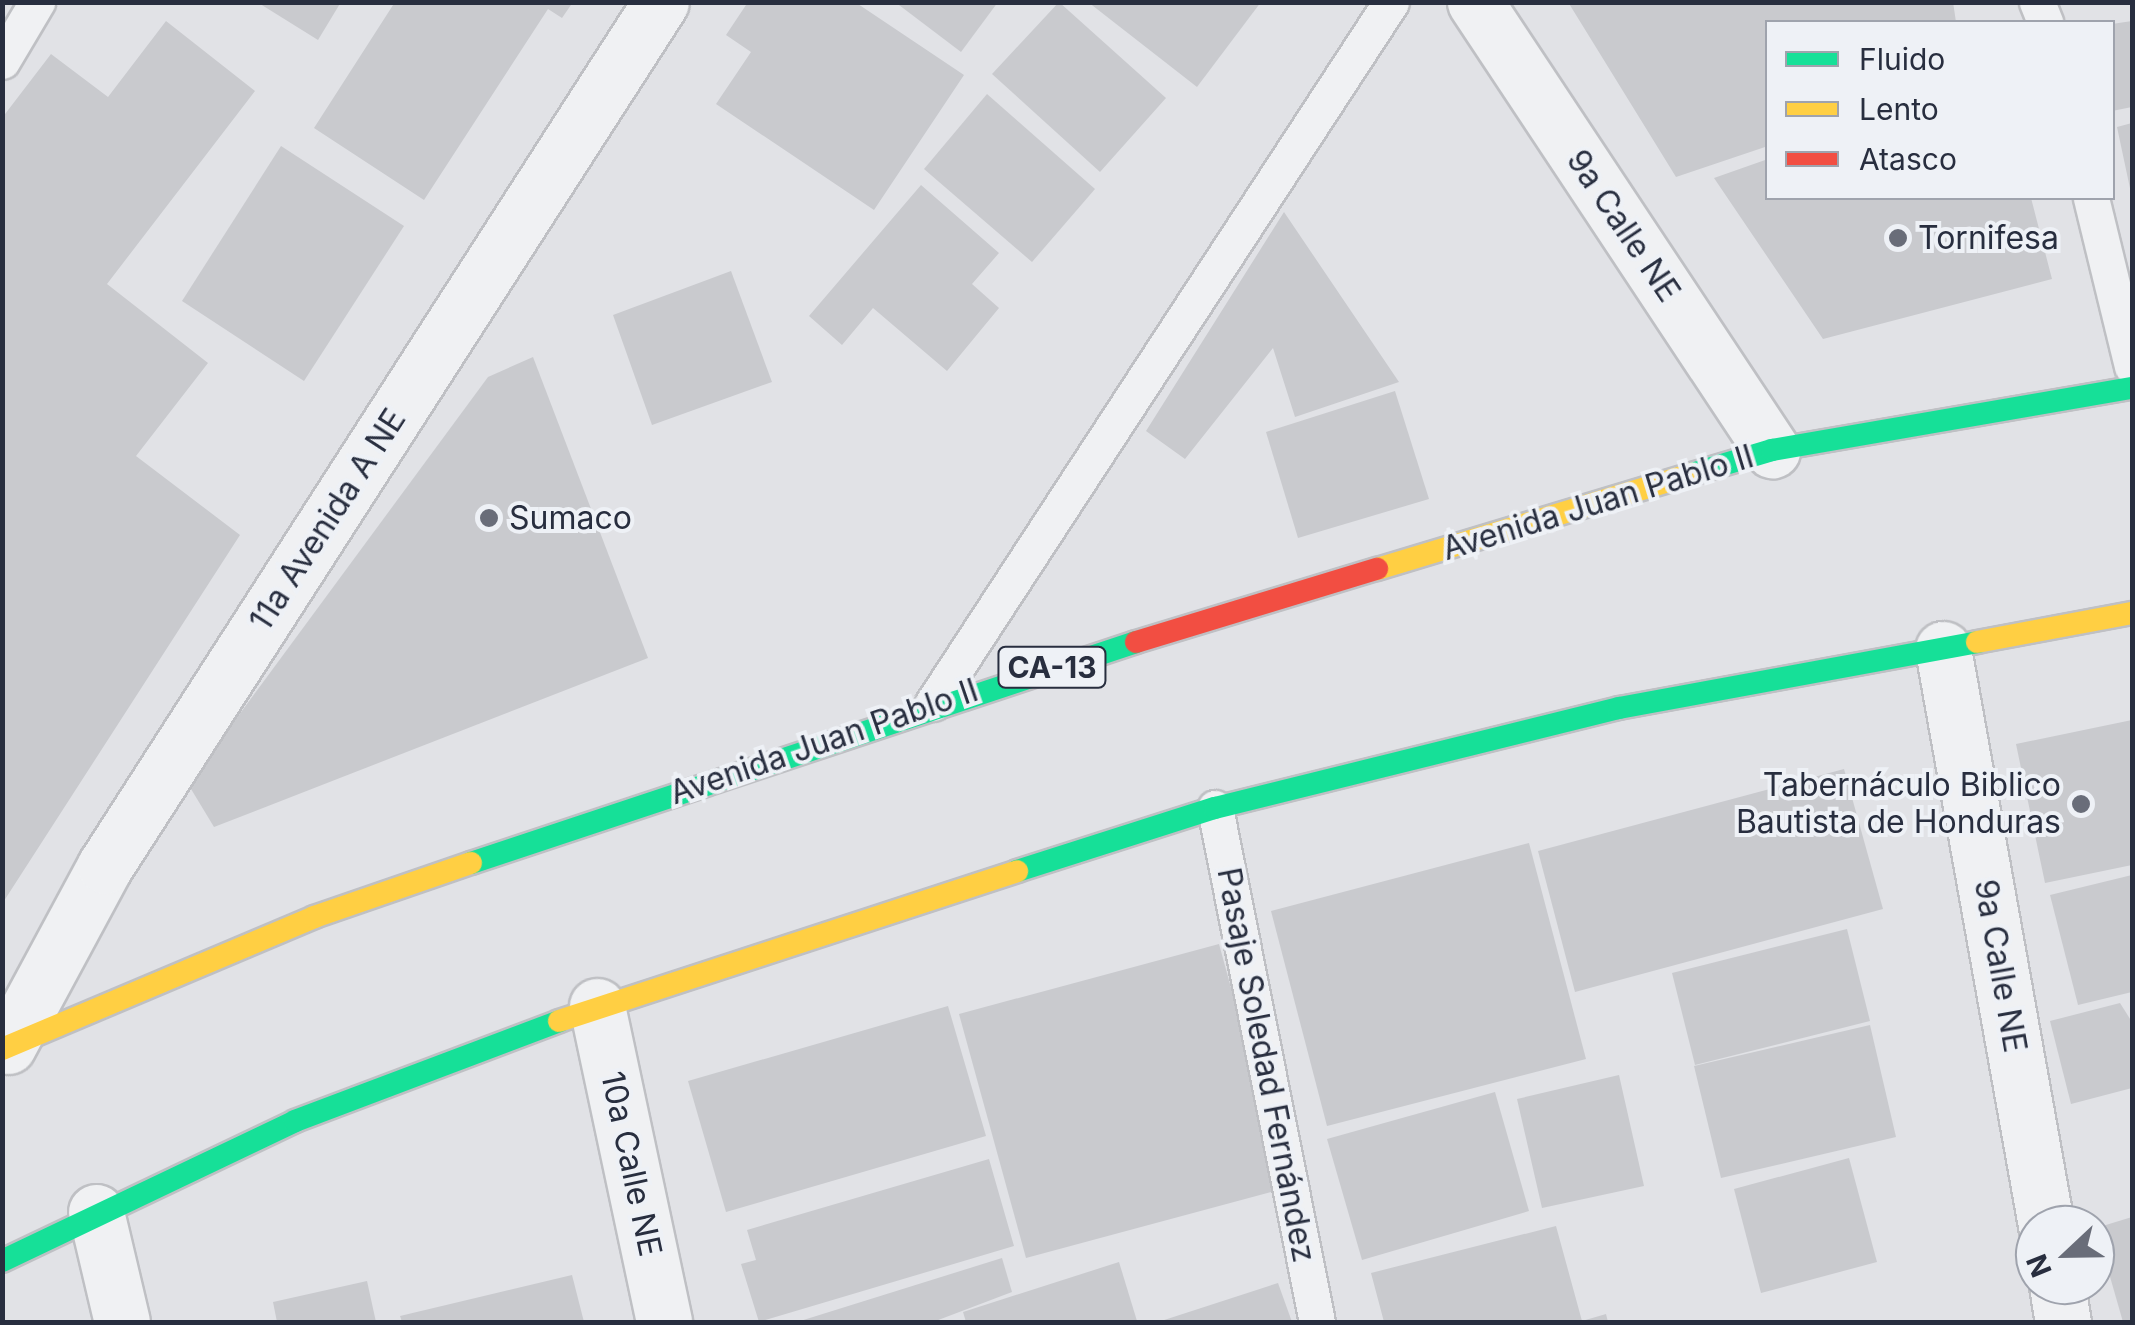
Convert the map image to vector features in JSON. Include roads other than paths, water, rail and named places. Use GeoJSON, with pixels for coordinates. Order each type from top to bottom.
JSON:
{"type":"FeatureCollection","features":[{"type":"Feature","properties":{"kind":"highway","name":"Avenida Juan Pablo II"},"geometry":{"type":"LineString","coordinates":[[6,1047],[314,917],[933,703],[1772,450],[2132,388]]}},
{"type":"Feature","properties":{"kind":"highway"},"geometry":{"type":"LineString","coordinates":[[2,1261],[96,1212],[295,1121],[596,1006],[1216,808],[1619,708],[2132,613]]}},
{"type":"Feature","properties":{"kind":"street","name":"11a Avenida A NE"},"geometry":{"type":"LineString","coordinates":[[6,1047],[105,866],[661,2]]}},
{"type":"Feature","properties":{"kind":"street","name":"9a Calle NE"},"geometry":{"type":"LineString","coordinates":[[1475,2],[1772,450]]}},
{"type":"Feature","properties":{"kind":"street","name":"9a Calle NE"},"geometry":{"type":"LineString","coordinates":[[1942,649],[2042,1205]]}},
{"type":"Feature","properties":{"kind":"street","name":"10a Calle NE"},"geometry":{"type":"LineString","coordinates":[[596,1006],[664,1322]]}},
{"type":"Feature","properties":{"kind":"street"},"geometry":{"type":"LineString","coordinates":[[96,1212],[122,1322]]}},
{"type":"Feature","properties":{"kind":"lane"},"geometry":{"type":"LineString","coordinates":[[2,61],[38,2]]}},
{"type":"Feature","properties":{"kind":"lane"},"geometry":{"type":"LineString","coordinates":[[933,703],[1392,2]]}},
{"type":"Feature","properties":{"kind":"lane"},"geometry":{"type":"LineString","coordinates":[[2091,200],[2132,366]]}},
{"type":"Feature","properties":{"kind":"lane","name":"Pasaje Soledad Fernández"},"geometry":{"type":"LineString","coordinates":[[1216,808],[1317,1322]]}},
{"type":"Feature","properties":{"kind":"place","name":"Tornifesa"},"geometry":{"type":"Point","coordinates":[1898,238]}},
{"type":"Feature","properties":{"kind":"place","name":"Sumaco"},"geometry":{"type":"Point","coordinates":[489,518]}},
{"type":"Feature","properties":{"kind":"place","name":"Tabernáculo Biblico Bautista de Honduras"},"geometry":{"type":"Point","coordinates":[2081,804]}}]}
